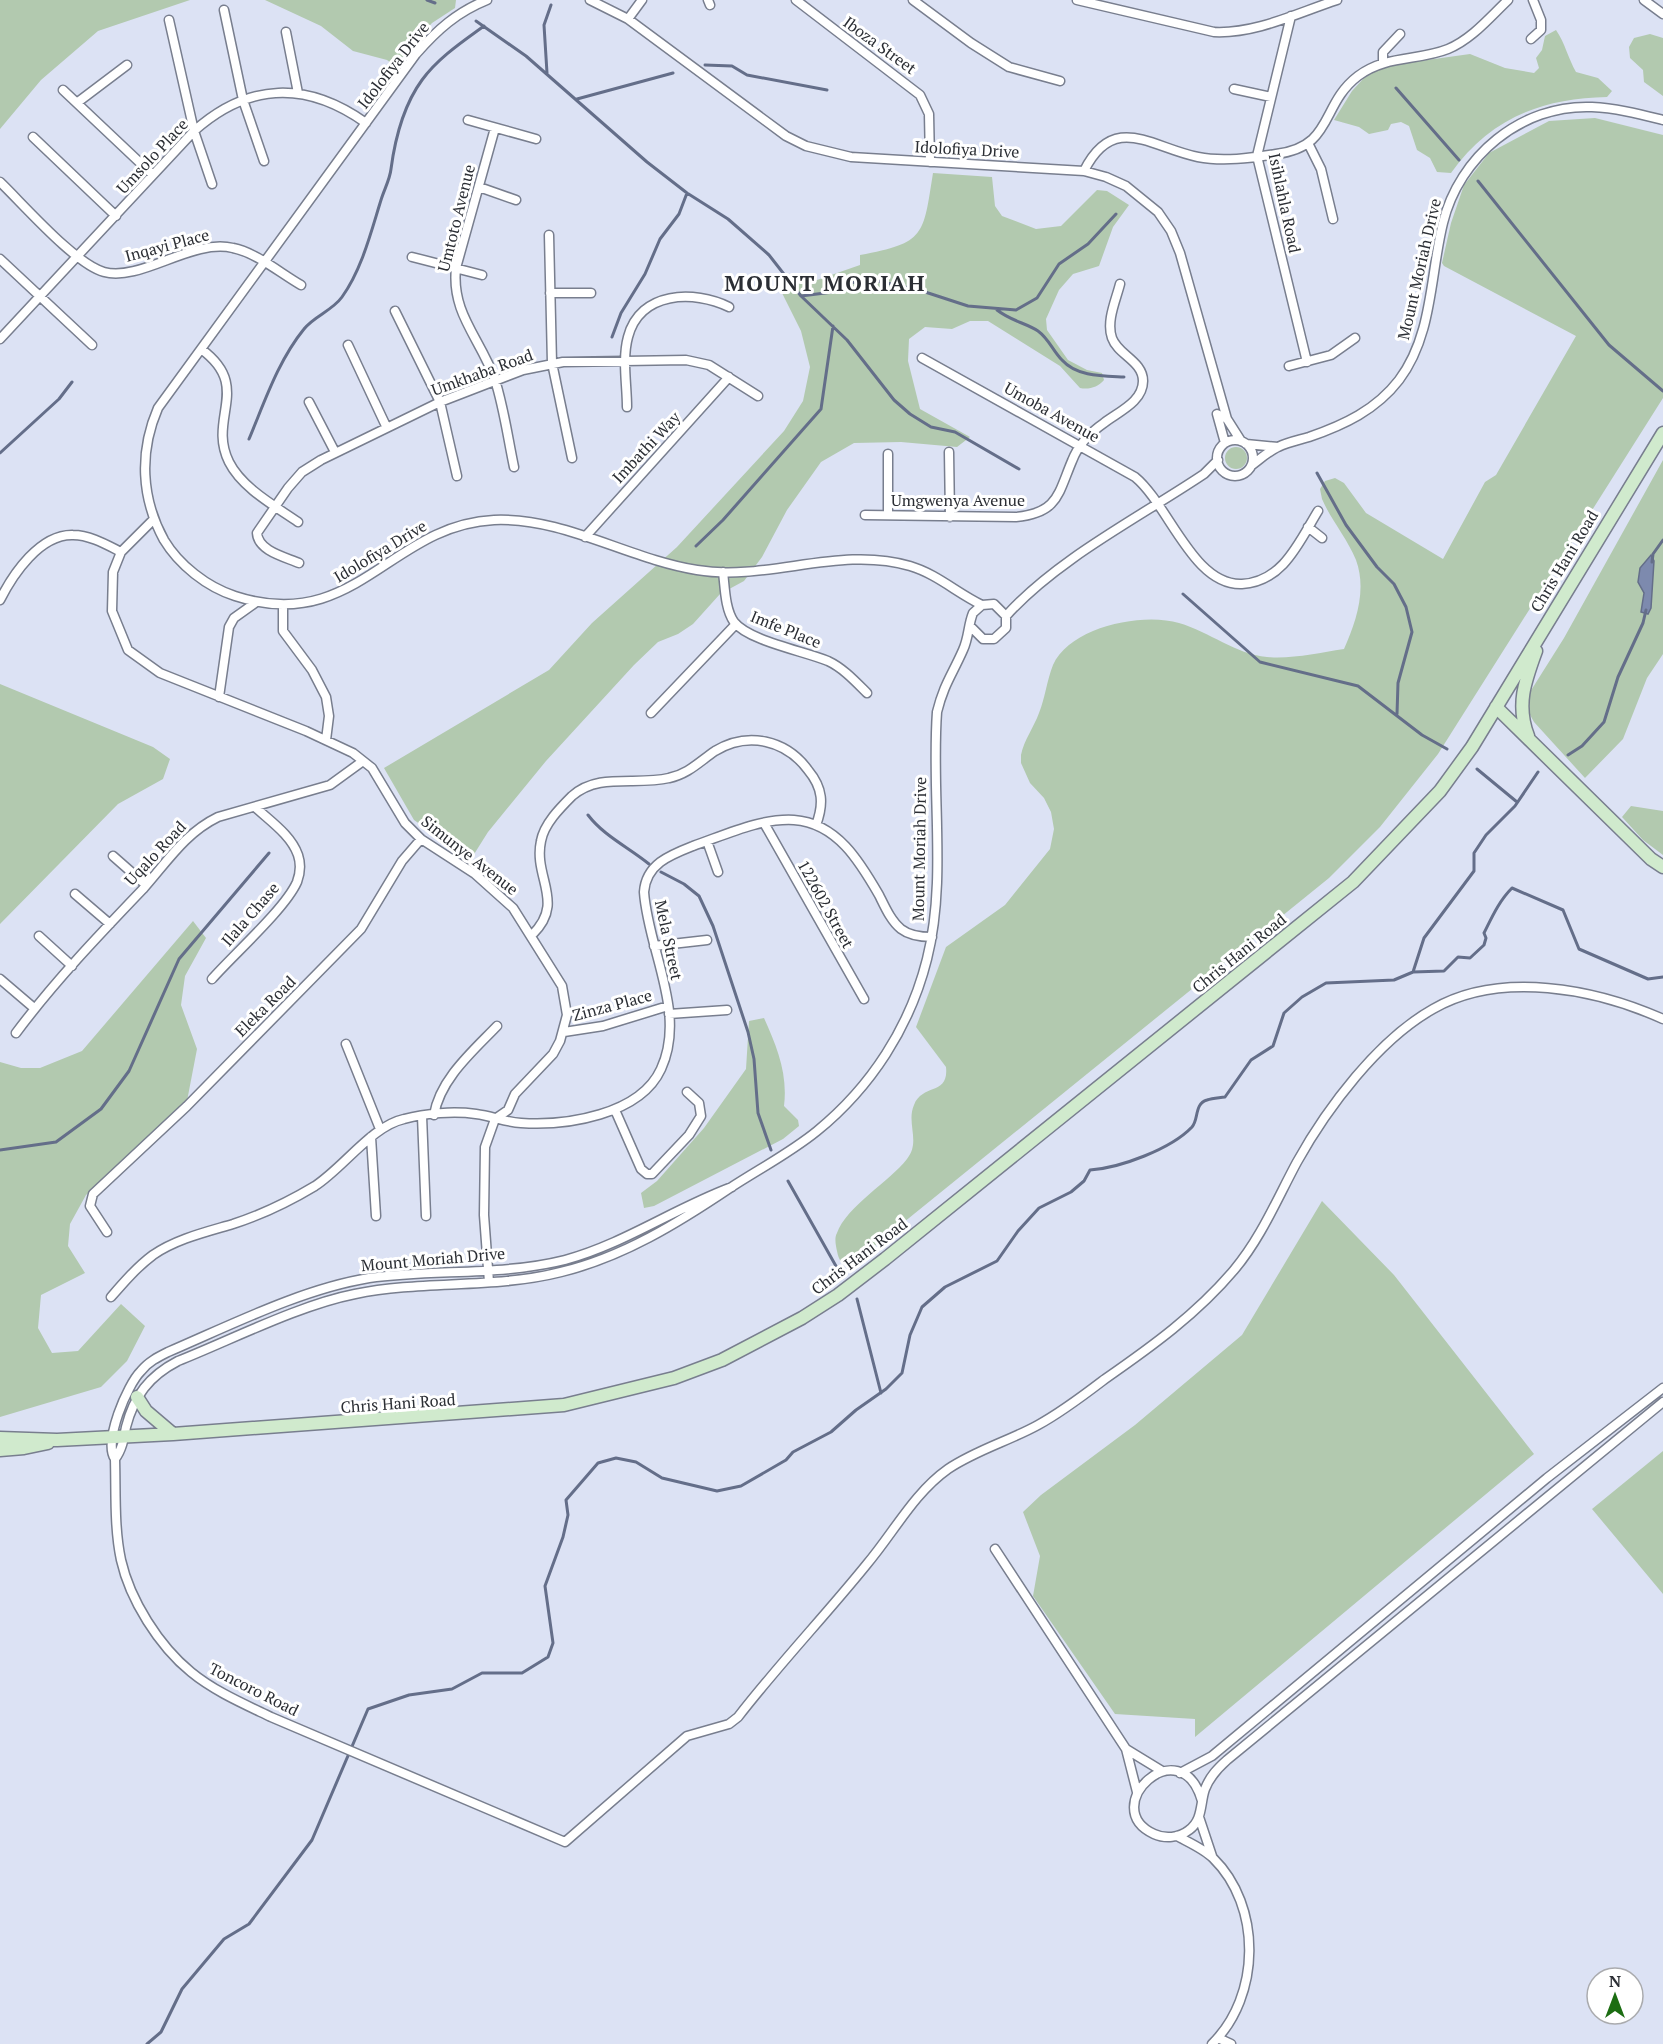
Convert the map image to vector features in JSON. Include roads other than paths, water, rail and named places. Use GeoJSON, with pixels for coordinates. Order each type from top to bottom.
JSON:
{"type":"FeatureCollection","features":[{"type":"Feature","properties":{"kind":"main road","name":"Chris Hani Road"},"geometry":{"type":"LineString","coordinates":[[0,1450],[23,1443],[57,1440],[564,1406],[674,1378],[759,1342],[838,1295],[1353,882],[1440,791],[1472,747],[1663,433]]}},
{"type":"Feature","properties":{"kind":"main road"},"geometry":{"type":"LineString","coordinates":[[1529,738],[1522,717],[1521,701],[1544,628]]}},
{"type":"Feature","properties":{"kind":"main road"},"geometry":{"type":"LineString","coordinates":[[1496,707],[1651,859],[1663,867]]}},
{"type":"Feature","properties":{"kind":"main road"},"geometry":{"type":"LineString","coordinates":[[137,1397],[146,1411],[173,1434]]}},
{"type":"Feature","properties":{"kind":"main road","name":"Chris Hani Road"},"geometry":{"type":"LineString","coordinates":[[0,1438],[23,1443]]}},
{"type":"Feature","properties":{"kind":"street","name":"Idolofiya Drive"},"geometry":{"type":"LineString","coordinates":[[487,0],[469,3],[436,31],[391,86],[158,408],[150,427],[144,476],[153,520],[168,546],[195,574],[226,594],[255,603],[283,606],[323,600],[345,591],[424,541],[464,525],[493,520],[523,521],[585,537],[675,566],[723,573],[847,561],[881,561],[911,567],[930,574],[961,595],[981,605]]}},
{"type":"Feature","properties":{"kind":"street","name":"Idolofiya Drive"},"geometry":{"type":"LineString","coordinates":[[590,0],[628,19],[777,130],[806,146],[851,157],[1084,171],[1126,186],[1158,212],[1171,231],[1180,254],[1227,419],[1244,443]]}},
{"type":"Feature","properties":{"kind":"street"},"geometry":{"type":"LineString","coordinates":[[628,19],[642,0]]}},
{"type":"Feature","properties":{"kind":"street","name":"Iboza Street"},"geometry":{"type":"LineString","coordinates":[[796,0],[920,95],[929,114],[930,162]]}},
{"type":"Feature","properties":{"kind":"street"},"geometry":{"type":"LineString","coordinates":[[913,0],[971,43],[1009,67],[1060,81]]}},
{"type":"Feature","properties":{"kind":"street"},"geometry":{"type":"LineString","coordinates":[[1077,0],[1214,32],[1245,31],[1337,0]]}},
{"type":"Feature","properties":{"kind":"street"},"geometry":{"type":"LineString","coordinates":[[1084,171],[1100,147],[1118,139],[1131,137],[1156,142],[1197,157],[1214,159],[1286,153],[1309,145],[1346,87],[1369,69],[1383,62],[1450,49],[1465,40],[1508,0]]}},
{"type":"Feature","properties":{"kind":"street"},"geometry":{"type":"LineString","coordinates":[[1531,39],[1541,30],[1541,20],[1533,0]]}},
{"type":"Feature","properties":{"kind":"street"},"geometry":{"type":"LineString","coordinates":[[1644,0],[1663,14]]}},
{"type":"Feature","properties":{"kind":"street"},"geometry":{"type":"LineString","coordinates":[[224,10],[243,100],[264,161]]}},
{"type":"Feature","properties":{"kind":"street","name":"Isihlahla Road"},"geometry":{"type":"LineString","coordinates":[[1291,16],[1257,156],[1307,362]]}},
{"type":"Feature","properties":{"kind":"street"},"geometry":{"type":"LineString","coordinates":[[169,20],[194,131],[212,184]]}},
{"type":"Feature","properties":{"kind":"street"},"geometry":{"type":"LineString","coordinates":[[286,32],[298,93]]}},
{"type":"Feature","properties":{"kind":"street"},"geometry":{"type":"LineString","coordinates":[[1383,62],[1383,52],[1400,34]]}},
{"type":"Feature","properties":{"kind":"street"},"geometry":{"type":"LineString","coordinates":[[78,102],[127,65]]}},
{"type":"Feature","properties":{"kind":"street"},"geometry":{"type":"LineString","coordinates":[[1234,89],[1271,97]]}},
{"type":"Feature","properties":{"kind":"street"},"geometry":{"type":"LineString","coordinates":[[63,90],[153,176]]}},
{"type":"Feature","properties":{"kind":"street","name":"Umsolo Place"},"geometry":{"type":"LineString","coordinates":[[0,339],[194,131],[215,115],[243,100],[277,93],[298,93],[331,102],[366,123]]}},
{"type":"Feature","properties":{"kind":"street","name":"Mount Moriah Drive"},"geometry":{"type":"LineString","coordinates":[[1204,474],[1221,469],[1238,476],[1278,447],[1338,427],[1362,414],[1382,399],[1400,379],[1415,352],[1425,321],[1442,224],[1450,196],[1479,153],[1504,133],[1530,120],[1562,110],[1590,107],[1621,110],[1663,120]]}},
{"type":"Feature","properties":{"kind":"street"},"geometry":{"type":"LineString","coordinates":[[468,120],[536,139]]}},
{"type":"Feature","properties":{"kind":"street","name":"Umtoto Avenue"},"geometry":{"type":"LineString","coordinates":[[495,128],[456,268],[457,301],[495,380],[514,467]]}},
{"type":"Feature","properties":{"kind":"street"},"geometry":{"type":"LineString","coordinates":[[33,137],[116,216]]}},
{"type":"Feature","properties":{"kind":"street"},"geometry":{"type":"LineString","coordinates":[[1309,145],[1321,168],[1334,219]]}},
{"type":"Feature","properties":{"kind":"street","name":"Inqayi Place"},"geometry":{"type":"LineString","coordinates":[[0,182],[78,256],[105,273],[122,273],[201,249],[224,246],[245,252],[301,285]]}},
{"type":"Feature","properties":{"kind":"street"},"geometry":{"type":"LineString","coordinates":[[479,187],[516,200]]}},
{"type":"Feature","properties":{"kind":"street"},"geometry":{"type":"LineString","coordinates":[[549,235],[552,363],[572,458]]}},
{"type":"Feature","properties":{"kind":"street"},"geometry":{"type":"LineString","coordinates":[[412,257],[482,275]]}},
{"type":"Feature","properties":{"kind":"street"},"geometry":{"type":"LineString","coordinates":[[0,259],[92,345]]}},
{"type":"Feature","properties":{"kind":"street","name":"Umgwenya Avenue"},"geometry":{"type":"LineString","coordinates":[[865,515],[1016,518],[1038,514],[1053,503],[1059,496],[1072,461],[1081,445],[1095,429],[1133,402],[1142,388],[1143,381],[1139,367],[1112,338],[1111,318],[1120,284]]}},
{"type":"Feature","properties":{"kind":"street"},"geometry":{"type":"LineString","coordinates":[[550,294],[591,293]]}},
{"type":"Feature","properties":{"kind":"street"},"geometry":{"type":"LineString","coordinates":[[627,408],[626,360],[630,329],[644,309],[657,302],[701,296],[729,307]]}},
{"type":"Feature","properties":{"kind":"street"},"geometry":{"type":"LineString","coordinates":[[395,311],[440,402],[457,476]]}},
{"type":"Feature","properties":{"kind":"street"},"geometry":{"type":"LineString","coordinates":[[1289,366],[1339,351],[1355,338]]}},
{"type":"Feature","properties":{"kind":"street"},"geometry":{"type":"LineString","coordinates":[[348,345],[386,426]]}},
{"type":"Feature","properties":{"kind":"street"},"geometry":{"type":"LineString","coordinates":[[201,349],[218,364],[226,380],[223,439],[229,462],[242,480],[298,522]]}},
{"type":"Feature","properties":{"kind":"street","name":"Umoba Avenue"},"geometry":{"type":"LineString","coordinates":[[922,358],[1135,477],[1159,504],[1202,566],[1213,575],[1238,584],[1252,583],[1276,572],[1318,511]]}},
{"type":"Feature","properties":{"kind":"street","name":"Umkhaba Road"},"geometry":{"type":"LineString","coordinates":[[299,563],[267,548],[257,538],[258,528],[302,472],[386,426],[495,380],[552,363],[626,360],[698,361],[758,396]]}},
{"type":"Feature","properties":{"kind":"street","name":"Imbathi Way"},"geometry":{"type":"LineString","coordinates":[[585,537],[729,377]]}},
{"type":"Feature","properties":{"kind":"street"},"geometry":{"type":"LineString","coordinates":[[309,402],[335,452]]}},
{"type":"Feature","properties":{"kind":"street"},"geometry":{"type":"LineString","coordinates":[[1225,444],[1217,414],[1227,419]]}},
{"type":"Feature","properties":{"kind":"street"},"geometry":{"type":"LineString","coordinates":[[1244,443],[1252,453],[1252,465]]}},
{"type":"Feature","properties":{"kind":"street","name":"Mount Moriah Drive"},"geometry":{"type":"LineString","coordinates":[[963,651],[983,639],[1000,637],[1006,628],[1006,616],[1024,596],[1068,563],[1204,474],[1218,460],[1218,453],[1225,444],[1244,443],[1278,447]]}},
{"type":"Feature","properties":{"kind":"street"},"geometry":{"type":"LineString","coordinates":[[949,452],[950,517]]}},
{"type":"Feature","properties":{"kind":"street"},"geometry":{"type":"LineString","coordinates":[[888,454],[888,515]]}},
{"type":"Feature","properties":{"kind":"street"},"geometry":{"type":"LineString","coordinates":[[1218,460],[1221,469]]}},
{"type":"Feature","properties":{"kind":"street","name":"Simunye Avenue"},"geometry":{"type":"LineString","coordinates":[[153,520],[122,552],[113,572],[112,611],[128,650],[160,673],[326,740],[342,747],[363,761],[382,783],[405,823],[421,839],[497,892],[532,935],[562,986],[567,1015],[564,1032],[553,1054],[515,1095],[508,1110],[495,1119],[485,1147],[484,1215],[489,1282]]}},
{"type":"Feature","properties":{"kind":"street"},"geometry":{"type":"LineString","coordinates":[[1308,527],[1322,538]]}},
{"type":"Feature","properties":{"kind":"street"},"geometry":{"type":"LineString","coordinates":[[0,600],[38,548],[54,538],[74,535],[101,542],[122,552]]}},
{"type":"Feature","properties":{"kind":"street","name":"Imfe Place"},"geometry":{"type":"LineString","coordinates":[[723,573],[729,609],[736,624],[761,638],[837,666],[867,693]]}},
{"type":"Feature","properties":{"kind":"street"},"geometry":{"type":"LineString","coordinates":[[961,595],[971,618],[981,605],[988,603],[999,607],[1006,616]]}},
{"type":"Feature","properties":{"kind":"street","name":"Mount Moriah Drive"},"geometry":{"type":"LineString","coordinates":[[999,607],[1024,596]]}},
{"type":"Feature","properties":{"kind":"street"},"geometry":{"type":"LineString","coordinates":[[219,697],[229,627],[234,618],[255,603]]}},
{"type":"Feature","properties":{"kind":"street"},"geometry":{"type":"LineString","coordinates":[[283,606],[283,631],[312,670],[326,697],[329,716],[326,740]]}},
{"type":"Feature","properties":{"kind":"street","name":"Mount Moriah Drive"},"geometry":{"type":"LineString","coordinates":[[118,1437],[143,1386],[164,1368],[329,1301],[383,1290],[542,1276],[610,1256],[672,1226],[815,1133],[841,1110],[871,1076],[906,1018],[918,989],[932,937],[937,712],[944,685],[963,651],[972,628],[971,618]]}},
{"type":"Feature","properties":{"kind":"street"},"geometry":{"type":"LineString","coordinates":[[651,713],[736,624]]}},
{"type":"Feature","properties":{"kind":"street"},"geometry":{"type":"LineString","coordinates":[[972,628],[983,639]]}},
{"type":"Feature","properties":{"kind":"street"},"geometry":{"type":"LineString","coordinates":[[532,935],[542,926],[549,910],[540,853],[545,831],[561,807],[573,795],[591,784],[667,779],[684,774],[725,746],[744,740],[767,741],[793,754],[817,783],[822,804],[816,825]]}},
{"type":"Feature","properties":{"kind":"street","name":"Uqalo Road"},"geometry":{"type":"LineString","coordinates":[[16,1033],[34,1008],[189,835],[218,817],[330,785],[363,761]]}},
{"type":"Feature","properties":{"kind":"street","name":"Ilala Chase"},"geometry":{"type":"LineString","coordinates":[[212,979],[278,907],[296,884],[300,873],[298,855],[291,843],[255,807]]}},
{"type":"Feature","properties":{"kind":"street","name":"Mela Street"},"geometry":{"type":"LineString","coordinates":[[380,1129],[398,1120],[434,1115],[477,1114],[495,1119],[534,1123],[615,1110],[646,1090],[660,1071],[669,1046],[669,1010],[645,902],[645,886],[648,874],[657,863],[670,855],[707,841],[764,823],[794,820],[816,825],[843,842],[854,855],[886,909],[901,929],[919,937],[932,937]]}},
{"type":"Feature","properties":{"kind":"street","name":"122602 Street"},"geometry":{"type":"LineString","coordinates":[[764,823],[864,999]]}},
{"type":"Feature","properties":{"kind":"street","name":"Eleka Road"},"geometry":{"type":"LineString","coordinates":[[107,1232],[90,1202],[93,1194],[111,1179],[361,929],[402,861],[421,839]]}},
{"type":"Feature","properties":{"kind":"street"},"geometry":{"type":"LineString","coordinates":[[707,841],[718,872]]}},
{"type":"Feature","properties":{"kind":"street"},"geometry":{"type":"LineString","coordinates":[[113,856],[146,885]]}},
{"type":"Feature","properties":{"kind":"street"},"geometry":{"type":"LineString","coordinates":[[75,894],[110,924]]}},
{"type":"Feature","properties":{"kind":"street"},"geometry":{"type":"LineString","coordinates":[[39,936],[72,966]]}},
{"type":"Feature","properties":{"kind":"street"},"geometry":{"type":"LineString","coordinates":[[654,946],[707,940]]}},
{"type":"Feature","properties":{"kind":"street"},"geometry":{"type":"LineString","coordinates":[[0,979],[34,1008]]}},
{"type":"Feature","properties":{"kind":"street","name":"Toncoro Road"},"geometry":{"type":"LineString","coordinates":[[118,1437],[115,1459],[121,1561],[129,1586],[157,1636],[191,1672],[244,1703],[565,1842],[687,1736],[729,1724],[738,1717],[870,1562],[926,1487],[972,1455],[1040,1424],[1071,1404],[1168,1334],[1212,1295],[1236,1268],[1256,1239],[1306,1147],[1328,1113],[1375,1058],[1405,1028],[1434,1008],[1462,996],[1490,990],[1526,987],[1562,990],[1601,999],[1663,1019]]}},
{"type":"Feature","properties":{"kind":"street","name":"Zinza Place"},"geometry":{"type":"LineString","coordinates":[[564,1032],[603,1026],[669,1010],[727,1010]]}},
{"type":"Feature","properties":{"kind":"street"},"geometry":{"type":"LineString","coordinates":[[434,1115],[436,1103],[453,1076],[497,1026]]}},
{"type":"Feature","properties":{"kind":"street"},"geometry":{"type":"LineString","coordinates":[[111,1297],[134,1271],[154,1254],[181,1241],[235,1223],[290,1199],[342,1166],[380,1129],[346,1044]]}},
{"type":"Feature","properties":{"kind":"street"},"geometry":{"type":"LineString","coordinates":[[615,1110],[641,1169],[644,1173],[652,1174],[689,1135],[701,1116],[699,1103],[687,1092]]}},
{"type":"Feature","properties":{"kind":"street"},"geometry":{"type":"LineString","coordinates":[[422,1116],[426,1216]]}},
{"type":"Feature","properties":{"kind":"street"},"geometry":{"type":"LineString","coordinates":[[371,1137],[376,1216]]}},
{"type":"Feature","properties":{"kind":"street","name":"Mount Moriah Drive"},"geometry":{"type":"LineString","coordinates":[[118,1437],[134,1380],[152,1361],[168,1352],[311,1294],[352,1282],[518,1268],[565,1260],[633,1234],[703,1198],[732,1187]]}},
{"type":"Feature","properties":{"kind":"street"},"geometry":{"type":"LineString","coordinates":[[1180,1773],[1212,1756],[1547,1478],[1663,1388]]}},
{"type":"Feature","properties":{"kind":"street"},"geometry":{"type":"LineString","coordinates":[[995,1549],[1125,1749],[1137,1792],[1135,1803],[1142,1824],[1159,1836],[1177,1836],[1190,1830],[1199,1816],[1209,1781],[1227,1760],[1663,1402]]}},
{"type":"Feature","properties":{"kind":"street"},"geometry":{"type":"LineString","coordinates":[[1125,1749],[1162,1771],[1180,1773],[1193,1781],[1202,1801]]}},
{"type":"Feature","properties":{"kind":"street"},"geometry":{"type":"LineString","coordinates":[[1137,1792],[1152,1775],[1162,1771]]}},
{"type":"Feature","properties":{"kind":"street"},"geometry":{"type":"LineString","coordinates":[[1199,1816],[1212,1856],[1231,1882],[1242,1903],[1249,1946],[1243,1993],[1232,2017],[1215,2041],[1231,2044]]}},
{"type":"Feature","properties":{"kind":"street"},"geometry":{"type":"LineString","coordinates":[[1177,1836],[1212,1856]]}},
{"type":"Feature","properties":{"kind":"water"},"geometry":{"type":"Polygon","coordinates":[[[1651,555],[1654,561],[1651,608],[1648,614],[1641,612],[1644,593],[1638,582],[1640,568],[1651,555]]]}},
{"type":"Feature","properties":{"kind":"waterway"},"geometry":{"type":"LineString","coordinates":[[427,0],[435,3]]}},
{"type":"Feature","properties":{"kind":"waterway"},"geometry":{"type":"LineString","coordinates":[[547,73],[544,25],[551,5]]}},
{"type":"Feature","properties":{"kind":"waterway"},"geometry":{"type":"LineString","coordinates":[[476,21],[526,56],[647,162],[687,193],[728,219],[769,255],[801,296],[847,340],[894,400],[910,414],[931,427],[955,432],[1019,469]]}},
{"type":"Feature","properties":{"kind":"waterway"},"geometry":{"type":"LineString","coordinates":[[249,439],[273,382],[295,341],[308,324],[338,302],[355,275],[389,177],[401,123],[415,90],[443,57],[484,26]]}},
{"type":"Feature","properties":{"kind":"waterway"},"geometry":{"type":"LineString","coordinates":[[705,65],[732,66],[747,75],[827,90]]}},
{"type":"Feature","properties":{"kind":"waterway"},"geometry":{"type":"LineString","coordinates":[[577,99],[673,73]]}},
{"type":"Feature","properties":{"kind":"waterway"},"geometry":{"type":"LineString","coordinates":[[1396,88],[1459,160]]}},
{"type":"Feature","properties":{"kind":"waterway"},"geometry":{"type":"LineString","coordinates":[[1478,181],[1609,345],[1663,391]]}},
{"type":"Feature","properties":{"kind":"waterway"},"geometry":{"type":"LineString","coordinates":[[612,337],[621,313],[645,274],[660,239],[679,214],[687,193]]}},
{"type":"Feature","properties":{"kind":"waterway"},"geometry":{"type":"LineString","coordinates":[[801,296],[833,292],[863,278],[919,290],[968,306],[1016,310],[1037,298],[1059,264],[1088,244],[1116,214]]}},
{"type":"Feature","properties":{"kind":"waterway"},"geometry":{"type":"LineString","coordinates":[[997,310],[1038,331],[1062,360],[1075,370],[1083,373],[1124,377]]}},
{"type":"Feature","properties":{"kind":"waterway"},"geometry":{"type":"LineString","coordinates":[[696,546],[723,520],[821,409],[833,326]]}},
{"type":"Feature","properties":{"kind":"waterway"},"geometry":{"type":"LineString","coordinates":[[0,453],[59,399],[72,382]]}},
{"type":"Feature","properties":{"kind":"waterway"},"geometry":{"type":"LineString","coordinates":[[1317,473],[1346,525],[1377,567],[1394,584],[1406,607],[1412,632],[1398,683],[1397,714]]}},
{"type":"Feature","properties":{"kind":"waterway"},"geometry":{"type":"LineString","coordinates":[[1652,562],[1653,554],[1663,540]]}},
{"type":"Feature","properties":{"kind":"waterway"},"geometry":{"type":"LineString","coordinates":[[1183,594],[1260,662],[1358,686],[1422,735],[1447,749]]}},
{"type":"Feature","properties":{"kind":"waterway"},"geometry":{"type":"LineString","coordinates":[[1568,755],[1582,746],[1604,722],[1618,677],[1643,623],[1646,610]]}},
{"type":"Feature","properties":{"kind":"waterway"},"geometry":{"type":"LineString","coordinates":[[1477,769],[1517,802]]}},
{"type":"Feature","properties":{"kind":"waterway"},"geometry":{"type":"LineString","coordinates":[[1413,972],[1424,938],[1474,871],[1474,853],[1486,835],[1515,806],[1538,772]]}},
{"type":"Feature","properties":{"kind":"waterway"},"geometry":{"type":"LineString","coordinates":[[588,815],[609,835],[649,864]]}},
{"type":"Feature","properties":{"kind":"waterway"},"geometry":{"type":"LineString","coordinates":[[0,1150],[56,1142],[101,1109],[129,1071],[179,959],[269,853]]}},
{"type":"Feature","properties":{"kind":"waterway"},"geometry":{"type":"LineString","coordinates":[[661,872],[684,884],[699,896],[713,926],[748,1032],[754,1059],[758,1113],[771,1150]]}},
{"type":"Feature","properties":{"kind":"waterway"},"geometry":{"type":"LineString","coordinates":[[147,2044],[161,2032],[182,1989],[224,1939],[249,1924],[312,1840],[368,1709],[409,1695],[452,1689],[482,1673],[522,1673],[548,1657],[553,1643],[545,1586],[563,1537],[568,1515],[566,1500],[598,1463],[616,1458],[636,1462],[662,1478],[717,1491],[741,1486],[786,1460],[793,1452],[831,1432],[856,1410],[886,1389],[902,1373],[910,1335],[922,1307],[945,1287],[997,1261],[1018,1231],[1039,1208],[1071,1192],[1084,1181],[1090,1170],[1116,1166],[1144,1156],[1183,1135],[1194,1124],[1198,1108],[1203,1102],[1225,1097],[1251,1060],[1273,1046],[1284,1013],[1302,997],[1326,983],[1394,980],[1413,972],[1444,971],[1458,957],[1470,958],[1484,945],[1486,938],[1484,933],[1493,915],[1512,888],[1563,910],[1579,949],[1648,979],[1663,977]]}},
{"type":"Feature","properties":{"kind":"waterway"},"geometry":{"type":"LineString","coordinates":[[788,1181],[841,1275]]}},
{"type":"Feature","properties":{"kind":"waterway"},"geometry":{"type":"LineString","coordinates":[[857,1299],[881,1393]]}},
{"type":"Feature","properties":{"kind":"district","name":"MOUNT MORIAH"},"geometry":{"type":"Point","coordinates":[825,283]}}]}
